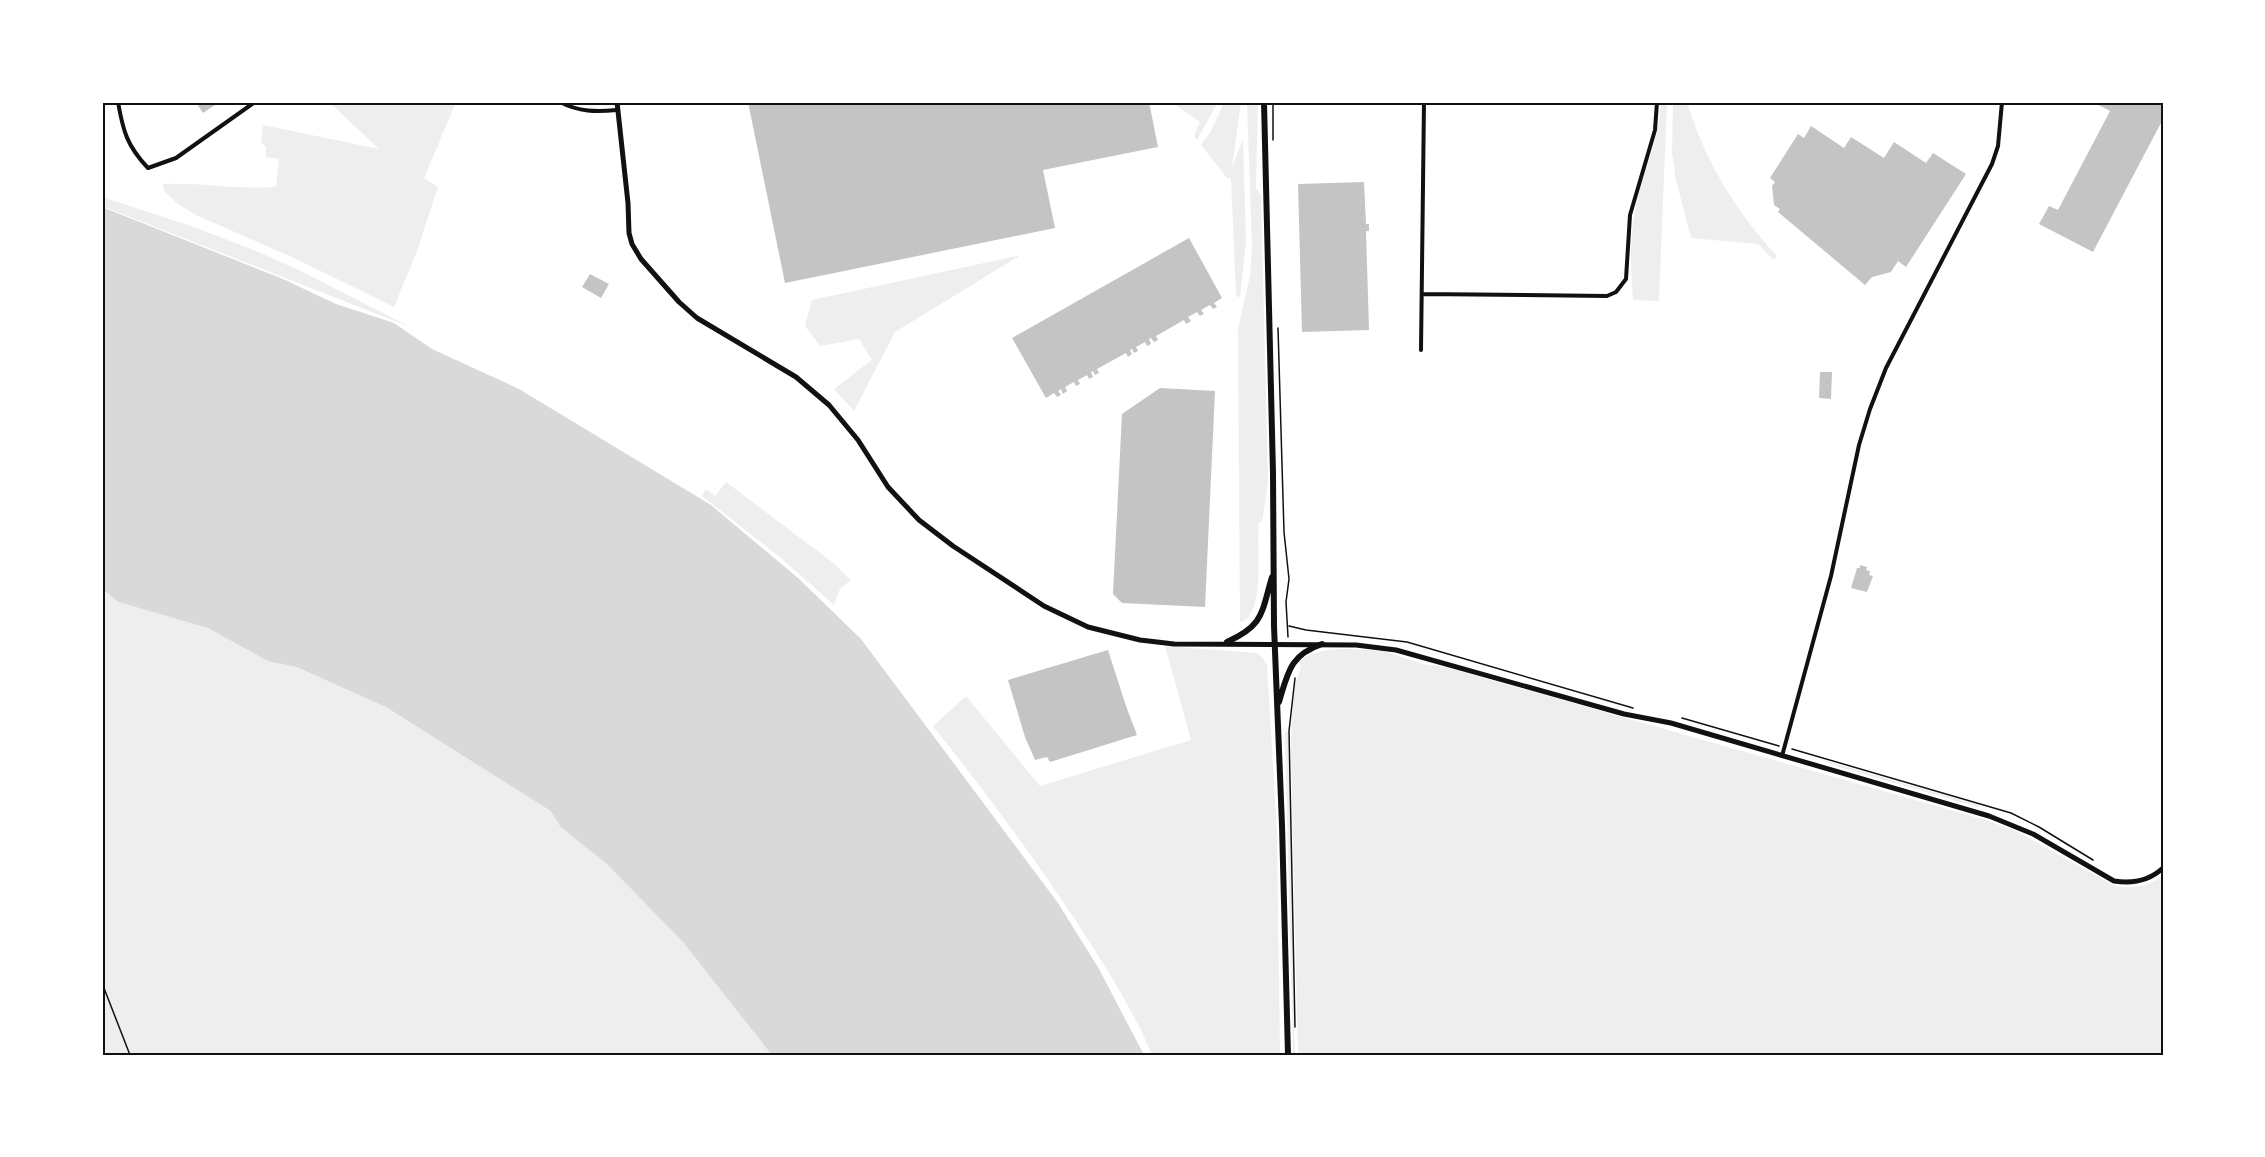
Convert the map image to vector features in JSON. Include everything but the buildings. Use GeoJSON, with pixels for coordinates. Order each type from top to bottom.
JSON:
{"type":"FeatureCollection","features":[{"type":"Feature","properties":{"kind":"main road"},"geometry":{"type":"LineString","coordinates":[[1264,102],[1275,644],[1288,1055]]}},
{"type":"Feature","properties":{"kind":"main road"},"geometry":{"type":"LineString","coordinates":[[1227,642],[1247,633],[1257,622],[1274,571]]}},
{"type":"Feature","properties":{"kind":"main road"},"geometry":{"type":"LineString","coordinates":[[1277,708],[1294,661],[1301,653],[1322,644]]}},
{"type":"Feature","properties":{"kind":"street"},"geometry":{"type":"LineString","coordinates":[[118,102],[126,140],[148,168],[176,158],[255,102]]}},
{"type":"Feature","properties":{"kind":"street"},"geometry":{"type":"LineString","coordinates":[[561,102],[589,111],[616,110]]}},
{"type":"Feature","properties":{"kind":"street"},"geometry":{"type":"LineString","coordinates":[[617,102],[629,233],[632,244],[641,259],[679,302],[698,318],[796,378],[829,405],[858,440],[888,487],[919,520],[953,546],[1066,618],[1107,633],[1174,644],[1227,642],[1369,646],[1422,656],[1624,714],[1671,723],[2008,822],[2114,881],[2129,883],[2142,881],[2163,868]]}},
{"type":"Feature","properties":{"kind":"street"},"geometry":{"type":"LineString","coordinates":[[1421,350],[1425,102]]}},
{"type":"Feature","properties":{"kind":"street"},"geometry":{"type":"LineString","coordinates":[[1422,294],[1607,296],[1616,292],[1622,286],[1628,269],[1630,215],[1655,130],[1657,102]]}},
{"type":"Feature","properties":{"kind":"street"},"geometry":{"type":"LineString","coordinates":[[1782,756],[1831,576],[1859,445],[1870,409],[1886,368],[1992,164],[1998,146],[2002,102]]}},
{"type":"Feature","properties":{"kind":"path"},"geometry":{"type":"LineString","coordinates":[[1273,102],[1273,145]]}},
{"type":"Feature","properties":{"kind":"path"},"geometry":{"type":"LineString","coordinates":[[1277,321],[1284,532],[1289,579],[1286,602],[1288,644]]}},
{"type":"Feature","properties":{"kind":"path"},"geometry":{"type":"LineString","coordinates":[[1288,625],[1306,630],[1407,642],[1640,709]]}},
{"type":"Feature","properties":{"kind":"path"},"geometry":{"type":"LineString","coordinates":[[1295,677],[1289,731],[1296,1031]]}},
{"type":"Feature","properties":{"kind":"path"},"geometry":{"type":"LineString","coordinates":[[1674,716],[1759,739]]}},
{"type":"Feature","properties":{"kind":"path"},"geometry":{"type":"LineString","coordinates":[[102,983],[130,1055]]}},
{"type":"Feature","properties":{"kind":"shaded area"},"geometry":{"type":"Polygon","coordinates":[[[329,102],[456,102],[424,178],[438,187],[417,251],[394,307],[292,257],[198,216],[178,204],[164,191],[163,184],[276,187],[279,159],[266,157],[266,147],[261,142],[263,125],[379,149],[329,102]]]}},
{"type":"Feature","properties":{"kind":"shaded area"},"geometry":{"type":"Polygon","coordinates":[[[1171,102],[1218,102],[1197,140],[1194,136],[1200,122],[1171,102]]]}},
{"type":"Feature","properties":{"kind":"shaded area"},"geometry":{"type":"Polygon","coordinates":[[[1224,102],[1241,102],[1232,167],[1243,139],[1246,241],[1240,297],[1236,296],[1231,178],[1227,178],[1201,145],[1211,131],[1224,102]]]}},
{"type":"Feature","properties":{"kind":"shaded area"},"geometry":{"type":"Polygon","coordinates":[[[1247,102],[1258,102],[1256,188],[1261,195],[1268,483],[1262,522],[1259,522],[1259,573],[1256,600],[1246,620],[1240,622],[1238,329],[1250,276],[1252,249],[1247,102]]]}},
{"type":"Feature","properties":{"kind":"shaded area"},"geometry":{"type":"Polygon","coordinates":[[[1661,102],[1667,102],[1659,301],[1633,300],[1631,256],[1633,222],[1658,130],[1661,102]]]}},
{"type":"Feature","properties":{"kind":"shaded area"},"geometry":{"type":"Polygon","coordinates":[[[1673,102],[1687,102],[1702,144],[1723,184],[1748,221],[1777,256],[1774,260],[1758,244],[1691,238],[1676,180],[1672,152],[1673,102]]]}},
{"type":"Feature","properties":{"kind":"shaded area"},"geometry":{"type":"Polygon","coordinates":[[[102,197],[194,227],[261,253],[410,327],[102,206],[102,197]]]}},
{"type":"Feature","properties":{"kind":"shaded area"},"geometry":{"type":"Polygon","coordinates":[[[102,207],[283,279],[336,304],[394,323],[432,349],[519,389],[711,505],[798,578],[861,639],[1058,903],[1099,969],[1144,1055],[772,1055],[683,942],[608,865],[560,826],[551,811],[386,707],[297,667],[268,661],[208,628],[119,602],[102,589],[102,207]]]}},
{"type":"Feature","properties":{"kind":"shaded area"},"geometry":{"type":"Polygon","coordinates":[[[1021,255],[895,332],[854,411],[834,389],[872,360],[859,339],[820,346],[805,326],[812,300],[1021,255]]]}},
{"type":"Feature","properties":{"kind":"shaded area"},"geometry":{"type":"Polygon","coordinates":[[[102,417],[910,1055],[102,1055],[102,417]]]}},
{"type":"Feature","properties":{"kind":"shaded area"},"geometry":{"type":"Polygon","coordinates":[[[726,482],[832,562],[851,580],[840,589],[834,605],[781,558],[702,496],[706,489],[715,496],[726,482]]]}},
{"type":"Feature","properties":{"kind":"shaded area"},"geometry":{"type":"Polygon","coordinates":[[[1165,646],[1257,653],[1267,665],[1277,834],[1280,1055],[1152,1055],[1127,1004],[1078,924],[1044,873],[933,726],[966,696],[1040,786],[1191,740],[1165,646]]]}},
{"type":"Feature","properties":{"kind":"shaded area"},"geometry":{"type":"Polygon","coordinates":[[[1352,649],[1384,651],[1422,664],[1445,667],[1986,820],[2018,832],[2113,885],[2139,886],[2163,875],[2163,1055],[1298,1055],[1291,757],[1295,685],[1300,670],[1299,662],[1311,654],[1352,649]]]}},
{"type":"Feature","properties":{"kind":"shaded area"},"geometry":{"type":"Polygon","coordinates":[[[1285,732],[1288,732],[1295,1055],[1293,1055],[1285,732]]]}},
{"type":"Feature","properties":{"kind":"shaded area"},"geometry":{"type":"Polygon","coordinates":[[[1819,759],[1979,805],[1978,807],[1819,759]]]}}]}
